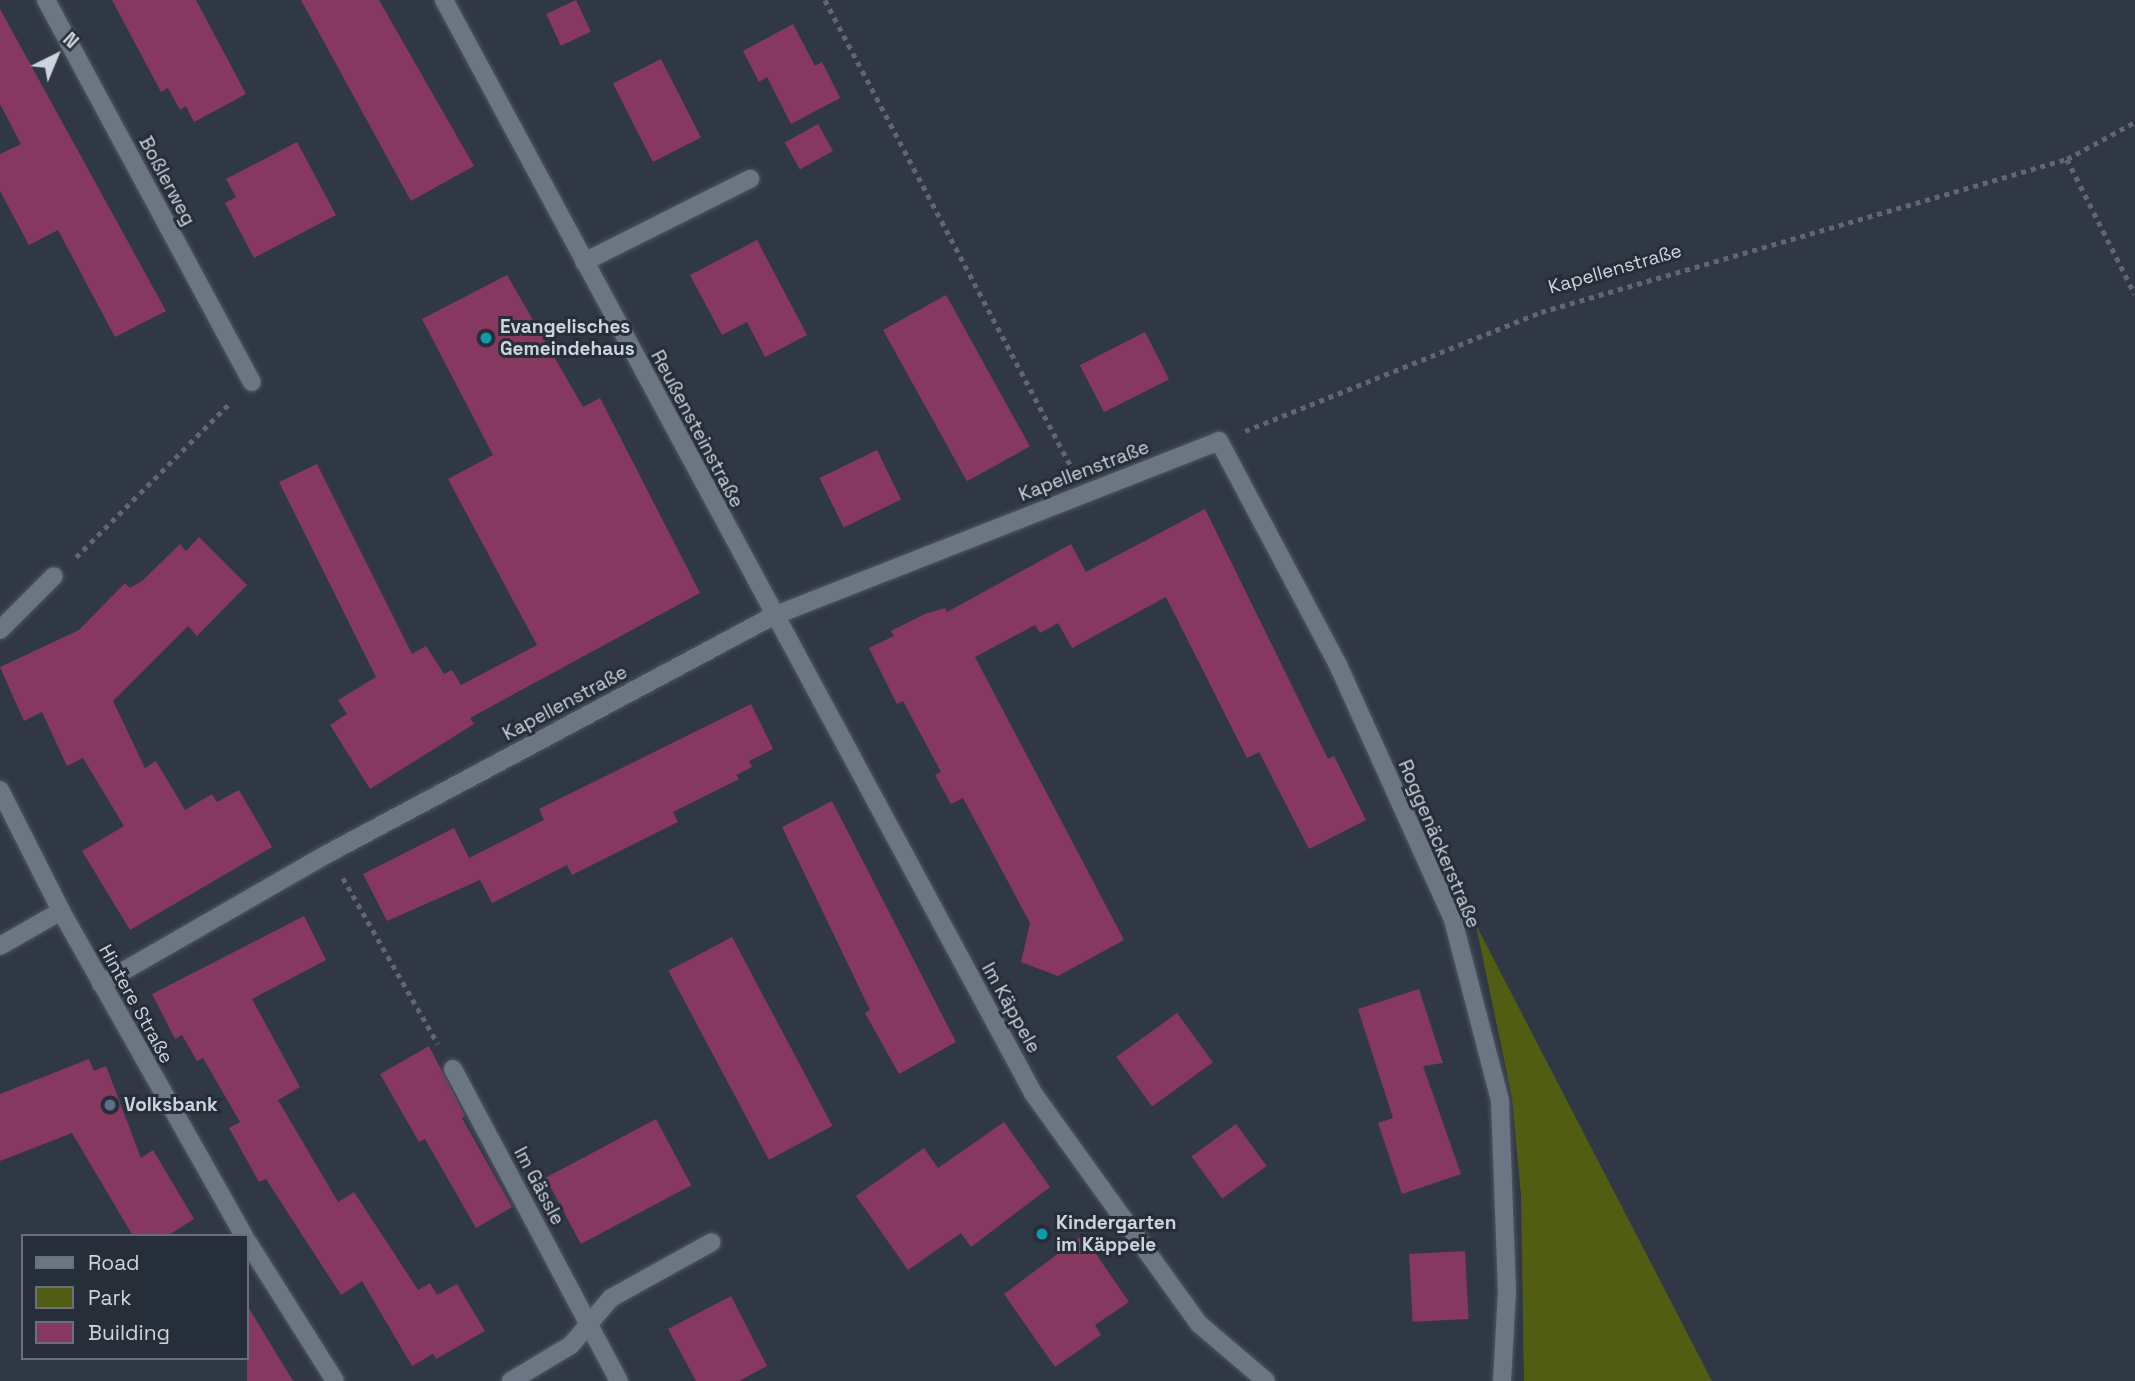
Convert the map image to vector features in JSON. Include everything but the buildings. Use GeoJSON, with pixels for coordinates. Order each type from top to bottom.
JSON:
{"type":"FeatureCollection","features":[{"type":"Feature","properties":{"kind":"street","name":"Boßlerweg"},"geometry":{"type":"LineString","coordinates":[[46,0],[252,382]]}},
{"type":"Feature","properties":{"kind":"street","name":"Reußensteinstraße"},"geometry":{"type":"LineString","coordinates":[[444,0],[773,615]]}},
{"type":"Feature","properties":{"kind":"street"},"geometry":{"type":"LineString","coordinates":[[584,262],[750,179]]}},
{"type":"Feature","properties":{"kind":"street","name":"Kapellenstraße"},"geometry":{"type":"LineString","coordinates":[[101,984],[329,853],[773,615],[1219,441]]}},
{"type":"Feature","properties":{"kind":"street","name":"Roggenäckerstraße"},"geometry":{"type":"LineString","coordinates":[[1219,441],[1338,665],[1453,920],[1500,1101],[1507,1290],[1502,1381]]}},
{"type":"Feature","properties":{"kind":"street"},"geometry":{"type":"LineString","coordinates":[[0,630],[54,576]]}},
{"type":"Feature","properties":{"kind":"street","name":"Im Käppele"},"geometry":{"type":"LineString","coordinates":[[773,615],[1033,1093],[1199,1324],[1266,1381]]}},
{"type":"Feature","properties":{"kind":"street","name":"Hintere Straße"},"geometry":{"type":"LineString","coordinates":[[0,790],[61,911],[243,1234]]}},
{"type":"Feature","properties":{"kind":"street"},"geometry":{"type":"LineString","coordinates":[[0,946],[61,911]]}},
{"type":"Feature","properties":{"kind":"street","name":"Im Gässle"},"geometry":{"type":"LineString","coordinates":[[453,1069],[619,1381]]}},
{"type":"Feature","properties":{"kind":"street"},"geometry":{"type":"LineString","coordinates":[[510,1381],[571,1345],[611,1298],[712,1242]]}},
{"type":"Feature","properties":{"kind":"street"},"geometry":{"type":"LineString","coordinates":[[248,1243],[335,1381]]}},
{"type":"Feature","properties":{"kind":"path"},"geometry":{"type":"LineString","coordinates":[[825,0],[1086,494]]}},
{"type":"Feature","properties":{"kind":"path","name":"Kapellenstraße"},"geometry":{"type":"LineString","coordinates":[[1219,441],[1541,312],[2067,159],[2135,122]]}},
{"type":"Feature","properties":{"kind":"path"},"geometry":{"type":"LineString","coordinates":[[2067,159],[2135,294]]}},
{"type":"Feature","properties":{"kind":"path"},"geometry":{"type":"LineString","coordinates":[[54,576],[252,382]]}},
{"type":"Feature","properties":{"kind":"path"},"geometry":{"type":"LineString","coordinates":[[329,853],[453,1069]]}},
{"type":"Feature","properties":{"kind":"green space"},"geometry":{"type":"Polygon","coordinates":[[[1476,925],[1712,1381],[1524,1381],[1521,1196],[1512,1098],[1476,925]]]}},
{"type":"Feature","properties":{"kind":"place","name":"Evangelisches Gemeindehaus"},"geometry":{"type":"Point","coordinates":[486,338]}},
{"type":"Feature","properties":{"kind":"place","name":"Volksbank"},"geometry":{"type":"Point","coordinates":[110,1105]}},
{"type":"Feature","properties":{"kind":"place","name":"Kindergarten im Käppele"},"geometry":{"type":"Point","coordinates":[1042,1234]}}]}
